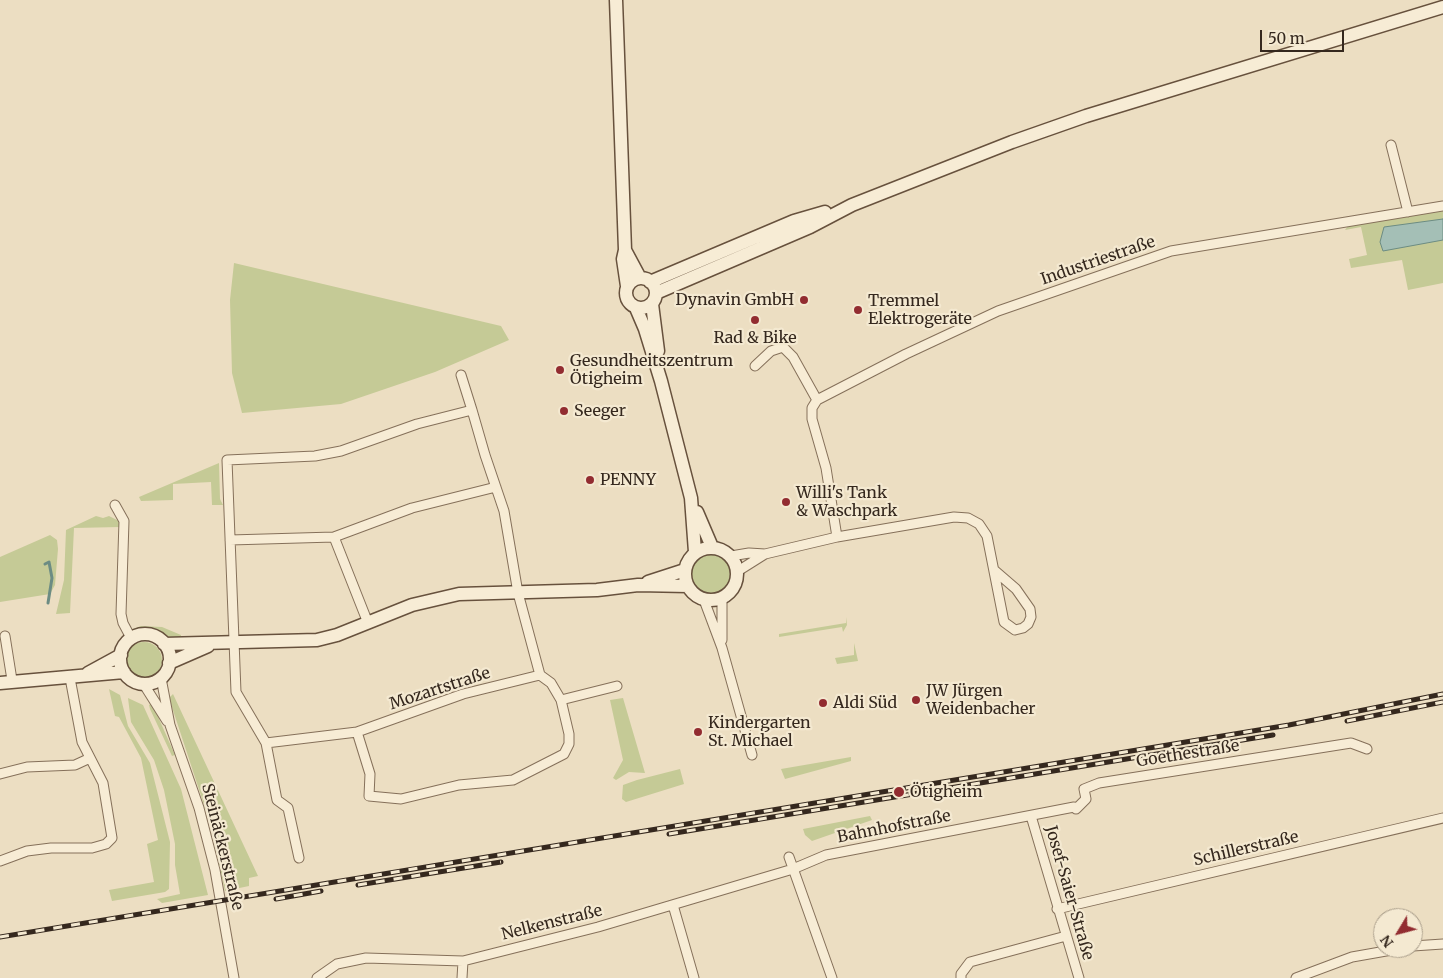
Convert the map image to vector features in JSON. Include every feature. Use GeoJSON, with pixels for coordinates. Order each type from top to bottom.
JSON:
{"type":"FeatureCollection","features":[{"type":"Feature","properties":{"kind":"street"},"geometry":{"type":"LineString","coordinates":[[616,0],[626,291],[628,301],[636,308],[645,329],[661,381],[691,498],[712,547]]}},
{"type":"Feature","properties":{"kind":"street"},"geometry":{"type":"LineString","coordinates":[[627,286],[631,282],[650,289],[810,226],[852,205],[950,165],[1086,116],[1443,7]]}},
{"type":"Feature","properties":{"kind":"street"},"geometry":{"type":"LineString","coordinates":[[1391,144],[1408,212]]}},
{"type":"Feature","properties":{"kind":"street","name":"Industriestraße"},"geometry":{"type":"LineString","coordinates":[[817,400],[906,354],[998,312],[1171,251],[1443,206]]}},
{"type":"Feature","properties":{"kind":"street"},"geometry":{"type":"LineString","coordinates":[[625,250],[650,289],[661,381]]}},
{"type":"Feature","properties":{"kind":"street"},"geometry":{"type":"LineString","coordinates":[[636,308],[647,308],[650,289]]}},
{"type":"Feature","properties":{"kind":"street"},"geometry":{"type":"LineString","coordinates":[[755,366],[771,351],[783,347],[792,357],[817,400],[812,408],[812,419],[826,468],[837,537]]}},
{"type":"Feature","properties":{"kind":"street"},"geometry":{"type":"LineString","coordinates":[[357,732],[370,774],[369,796],[401,799],[459,785],[513,780],[564,754],[569,744],[569,734],[560,700],[552,683],[540,675],[518,593],[504,511],[461,375]]}},
{"type":"Feature","properties":{"kind":"street"},"geometry":{"type":"LineString","coordinates":[[299,858],[288,808],[277,800],[266,743],[236,692],[227,460],[315,456],[341,451],[417,424],[472,410]]}},
{"type":"Feature","properties":{"kind":"street"},"geometry":{"type":"LineString","coordinates":[[230,540],[334,537],[412,508],[496,487]]}},
{"type":"Feature","properties":{"kind":"street"},"geometry":{"type":"LineString","coordinates":[[691,498],[695,552],[685,570],[688,586],[694,594],[704,600],[722,598],[734,587],[738,571],[731,556],[725,551],[712,547],[695,552]]}},
{"type":"Feature","properties":{"kind":"street"},"geometry":{"type":"LineString","coordinates":[[115,505],[124,521],[122,614],[123,623],[131,638]]}},
{"type":"Feature","properties":{"kind":"street"},"geometry":{"type":"LineString","coordinates":[[731,556],[748,553],[765,554],[837,537],[954,517],[968,518],[979,524],[987,536],[1004,622],[1015,630],[1023,628],[1031,618],[1030,609],[1016,589],[994,570]]}},
{"type":"Feature","properties":{"kind":"street"},"geometry":{"type":"LineString","coordinates":[[334,537],[368,623]]}},
{"type":"Feature","properties":{"kind":"street"},"geometry":{"type":"LineString","coordinates":[[738,571],[765,554]]}},
{"type":"Feature","properties":{"kind":"street"},"geometry":{"type":"LineString","coordinates":[[638,585],[685,570]]}},
{"type":"Feature","properties":{"kind":"street"},"geometry":{"type":"LineString","coordinates":[[164,644],[318,640],[337,635],[435,598],[459,594],[598,590],[638,585],[688,586]]}},
{"type":"Feature","properties":{"kind":"street"},"geometry":{"type":"LineString","coordinates":[[722,598],[722,648]]}},
{"type":"Feature","properties":{"kind":"street"},"geometry":{"type":"LineString","coordinates":[[704,600],[722,648],[752,755]]}},
{"type":"Feature","properties":{"kind":"street"},"geometry":{"type":"LineString","coordinates":[[148,634],[164,644],[168,650],[169,663],[161,678],[149,683],[143,683],[132,680],[124,672],[121,655],[125,644],[131,638],[148,634]]}},
{"type":"Feature","properties":{"kind":"street"},"geometry":{"type":"LineString","coordinates":[[5,636],[6,682],[124,672]]}},
{"type":"Feature","properties":{"kind":"street"},"geometry":{"type":"LineString","coordinates":[[169,663],[185,654],[218,643]]}},
{"type":"Feature","properties":{"kind":"street"},"geometry":{"type":"LineString","coordinates":[[84,675],[121,655]]}},
{"type":"Feature","properties":{"kind":"street","name":"Mozartstraße"},"geometry":{"type":"LineString","coordinates":[[266,743],[357,732],[463,694],[540,675]]}},
{"type":"Feature","properties":{"kind":"street"},"geometry":{"type":"LineString","coordinates":[[0,861],[27,851],[51,848],[92,848],[106,844],[112,838],[103,783],[88,759],[78,727],[70,678]]}},
{"type":"Feature","properties":{"kind":"street","name":"Steinäckerstraße"},"geometry":{"type":"LineString","coordinates":[[161,678],[170,725],[199,808],[215,870],[234,978]]}},
{"type":"Feature","properties":{"kind":"street","name":"Steinäckerstraße"},"geometry":{"type":"LineString","coordinates":[[143,683],[170,725]]}},
{"type":"Feature","properties":{"kind":"street"},"geometry":{"type":"LineString","coordinates":[[560,700],[617,686]]}},
{"type":"Feature","properties":{"kind":"street","name":"Goethestraße"},"geometry":{"type":"LineString","coordinates":[[1031,816],[1074,807],[1076,809],[1086,799],[1084,788],[1099,783],[1350,744],[1367,749]]}},
{"type":"Feature","properties":{"kind":"street"},"geometry":{"type":"LineString","coordinates":[[0,774],[35,766],[75,765],[88,759]]}},
{"type":"Feature","properties":{"kind":"street","name":"Bahnhofstraße"},"geometry":{"type":"LineString","coordinates":[[793,869],[835,854],[1031,816]]}},
{"type":"Feature","properties":{"kind":"street","name":"Josef-Saier-Straße"},"geometry":{"type":"LineString","coordinates":[[1031,816],[1079,978]]}},
{"type":"Feature","properties":{"kind":"street","name":"Schillerstraße"},"geometry":{"type":"LineString","coordinates":[[1057,909],[1443,818]]}},
{"type":"Feature","properties":{"kind":"street"},"geometry":{"type":"LineString","coordinates":[[789,857],[832,978]]}},
{"type":"Feature","properties":{"kind":"street","name":"Nelkenstraße"},"geometry":{"type":"LineString","coordinates":[[317,978],[337,964],[366,958],[463,961],[598,927],[793,869]]}},
{"type":"Feature","properties":{"kind":"street"},"geometry":{"type":"LineString","coordinates":[[674,905],[694,978]]}},
{"type":"Feature","properties":{"kind":"street"},"geometry":{"type":"LineString","coordinates":[[961,978],[970,962],[1066,936]]}},
{"type":"Feature","properties":{"kind":"street"},"geometry":{"type":"LineString","coordinates":[[1423,945],[1443,944]]}},
{"type":"Feature","properties":{"kind":"street"},"geometry":{"type":"LineString","coordinates":[[1296,978],[1352,957],[1373,953]]}},
{"type":"Feature","properties":{"kind":"street"},"geometry":{"type":"LineString","coordinates":[[462,978],[463,961]]}},
{"type":"Feature","properties":{"kind":"green space"},"geometry":{"type":"Polygon","coordinates":[[[1443,211],[1443,283],[1408,290],[1402,260],[1351,268],[1349,259],[1367,255],[1361,227],[1345,230],[1348,226],[1443,211]]]}},
{"type":"Feature","properties":{"kind":"green space"},"geometry":{"type":"Polygon","coordinates":[[[234,263],[501,326],[509,340],[435,372],[341,404],[242,413],[232,373],[230,300],[234,263]]]}},
{"type":"Feature","properties":{"kind":"green space"},"geometry":{"type":"Polygon","coordinates":[[[219,463],[220,499],[223,505],[212,505],[211,482],[173,484],[173,500],[141,501],[139,497],[219,463]]]}},
{"type":"Feature","properties":{"kind":"green space"},"geometry":{"type":"Polygon","coordinates":[[[96,516],[103,518],[109,516],[119,521],[120,527],[74,528],[70,613],[56,614],[64,580],[66,530],[96,516]]]}},
{"type":"Feature","properties":{"kind":"green space"},"geometry":{"type":"Polygon","coordinates":[[[50,535],[57,540],[58,549],[55,585],[50,594],[0,602],[0,557],[50,535]]]}},
{"type":"Feature","properties":{"kind":"green space"},"geometry":{"type":"Polygon","coordinates":[[[715,553],[722,556],[728,562],[731,573],[730,581],[722,590],[715,593],[707,593],[700,590],[692,581],[691,569],[694,562],[703,554],[715,553]]]}},
{"type":"Feature","properties":{"kind":"green space"},"geometry":{"type":"Polygon","coordinates":[[[846,617],[847,625],[843,632],[842,627],[779,637],[779,634],[846,623],[846,617]]]}},
{"type":"Feature","properties":{"kind":"green space"},"geometry":{"type":"Polygon","coordinates":[[[141,626],[162,627],[181,635],[181,638],[166,638],[149,629],[133,629],[141,626]]]}},
{"type":"Feature","properties":{"kind":"green space"},"geometry":{"type":"Polygon","coordinates":[[[144,642],[151,643],[157,647],[161,653],[161,667],[157,673],[151,677],[144,678],[137,677],[131,673],[127,667],[126,660],[127,653],[131,647],[137,643],[144,642]]]}},
{"type":"Feature","properties":{"kind":"green space"},"geometry":{"type":"Polygon","coordinates":[[[854,643],[858,661],[837,664],[835,658],[854,655],[854,643]]]}},
{"type":"Feature","properties":{"kind":"green space"},"geometry":{"type":"Polygon","coordinates":[[[109,689],[120,695],[128,726],[150,763],[170,842],[169,889],[165,892],[112,901],[109,890],[154,882],[147,844],[158,840],[141,758],[119,717],[115,716],[109,689]]]}},
{"type":"Feature","properties":{"kind":"green space"},"geometry":{"type":"Polygon","coordinates":[[[173,694],[258,876],[249,878],[249,886],[225,891],[210,823],[169,698],[173,694]]]}},
{"type":"Feature","properties":{"kind":"green space"},"geometry":{"type":"Polygon","coordinates":[[[128,698],[143,705],[181,789],[208,895],[162,903],[157,899],[180,894],[175,865],[175,844],[164,790],[154,760],[131,722],[128,698]]]}},
{"type":"Feature","properties":{"kind":"green space"},"geometry":{"type":"Polygon","coordinates":[[[623,698],[645,773],[629,772],[616,780],[613,778],[623,760],[610,700],[623,698]]]}},
{"type":"Feature","properties":{"kind":"green space"},"geometry":{"type":"Polygon","coordinates":[[[152,703],[175,755],[172,756],[150,709],[149,705],[152,703]]]}},
{"type":"Feature","properties":{"kind":"green space"},"geometry":{"type":"Polygon","coordinates":[[[851,757],[851,761],[785,779],[781,769],[851,757]]]}},
{"type":"Feature","properties":{"kind":"green space"},"geometry":{"type":"Polygon","coordinates":[[[680,769],[684,784],[626,802],[622,799],[623,785],[680,769]]]}},
{"type":"Feature","properties":{"kind":"green space"},"geometry":{"type":"Polygon","coordinates":[[[870,816],[872,820],[812,841],[805,835],[803,829],[870,816]]]}},
{"type":"Feature","properties":{"kind":"water"},"geometry":{"type":"Polygon","coordinates":[[[1443,219],[1443,240],[1383,251],[1380,242],[1384,227],[1443,219]]]}},
{"type":"Feature","properties":{"kind":"waterway"},"geometry":{"type":"LineString","coordinates":[[45,564],[49,562],[52,578],[48,603]]}},
{"type":"Feature","properties":{"kind":"railway"},"geometry":{"type":"LineString","coordinates":[[0,937],[1289,725],[1443,694]]}},
{"type":"Feature","properties":{"kind":"railway"},"geometry":{"type":"LineString","coordinates":[[1347,721],[1443,702]]}},
{"type":"Feature","properties":{"kind":"railway"},"geometry":{"type":"LineString","coordinates":[[669,834],[1273,735]]}},
{"type":"Feature","properties":{"kind":"railway"},"geometry":{"type":"LineString","coordinates":[[358,885],[501,862]]}},
{"type":"Feature","properties":{"kind":"railway"},"geometry":{"type":"LineString","coordinates":[[276,899],[321,891]]}},
{"type":"Feature","properties":{"kind":"place","name":"Dynavin GmbH"},"geometry":{"type":"Point","coordinates":[804,300]}},
{"type":"Feature","properties":{"kind":"place","name":"Tremmel Elektrogeräte"},"geometry":{"type":"Point","coordinates":[858,310]}},
{"type":"Feature","properties":{"kind":"place","name":"Rad & Bike"},"geometry":{"type":"Point","coordinates":[755,320]}},
{"type":"Feature","properties":{"kind":"place","name":"Gesundheitszentrum Ötigheim"},"geometry":{"type":"Point","coordinates":[560,370]}},
{"type":"Feature","properties":{"kind":"place","name":"Seeger"},"geometry":{"type":"Point","coordinates":[564,411]}},
{"type":"Feature","properties":{"kind":"place","name":"PENNY"},"geometry":{"type":"Point","coordinates":[590,480]}},
{"type":"Feature","properties":{"kind":"place","name":"Willi's Tank & Waschpark"},"geometry":{"type":"Point","coordinates":[786,502]}},
{"type":"Feature","properties":{"kind":"place","name":"JW Jürgen Weidenbacher"},"geometry":{"type":"Point","coordinates":[916,700]}},
{"type":"Feature","properties":{"kind":"place","name":"Aldi Süd"},"geometry":{"type":"Point","coordinates":[823,703]}},
{"type":"Feature","properties":{"kind":"place","name":"Kindergarten St. Michael"},"geometry":{"type":"Point","coordinates":[698,732]}},
{"type":"Feature","properties":{"kind":"place","name":"Ötigheim"},"geometry":{"type":"Point","coordinates":[899,792]}}]}
